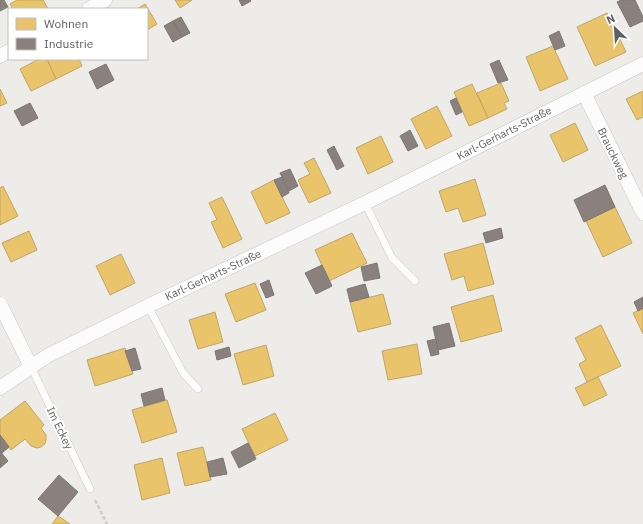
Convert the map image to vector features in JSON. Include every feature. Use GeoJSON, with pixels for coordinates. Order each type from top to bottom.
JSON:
{"type":"FeatureCollection","features":[{"type":"Feature","properties":{"kind":"street"},"geometry":{"type":"LineString","coordinates":[[91,8],[105,0]]}},
{"type":"Feature","properties":{"kind":"street","name":"Karl-Gerharts-Straße"},"geometry":{"type":"LineString","coordinates":[[31,367],[47,356],[148,306],[365,203],[643,64]]}},
{"type":"Feature","properties":{"kind":"street","name":"Brauckweg"},"geometry":{"type":"LineString","coordinates":[[584,93],[643,213]]}},
{"type":"Feature","properties":{"kind":"street","name":"Im Eckey"},"geometry":{"type":"LineString","coordinates":[[0,304],[31,367]]}},
{"type":"Feature","properties":{"kind":"street"},"geometry":{"type":"LineString","coordinates":[[0,388],[31,367]]}},
{"type":"Feature","properties":{"kind":"lane"},"geometry":{"type":"LineString","coordinates":[[365,203],[392,258],[415,281]]}},
{"type":"Feature","properties":{"kind":"lane"},"geometry":{"type":"LineString","coordinates":[[148,306],[183,373],[198,389]]}},
{"type":"Feature","properties":{"kind":"lane","name":"Im Eckey"},"geometry":{"type":"LineString","coordinates":[[31,367],[90,489]]}},
{"type":"Feature","properties":{"kind":"path"},"geometry":{"type":"LineString","coordinates":[[90,489],[107,524]]}},
{"type":"Feature","properties":{"kind":"building: Wohnen"},"geometry":{"type":"Polygon","coordinates":[[[17,0],[43,0],[47,8],[12,8],[10,4],[17,0]]]}},
{"type":"Feature","properties":{"kind":"building: Wohnen"},"geometry":{"type":"Polygon","coordinates":[[[175,0],[192,0],[180,8],[175,0]]]}},
{"type":"Feature","properties":{"kind":"building: Wohnen"},"geometry":{"type":"Polygon","coordinates":[[[145,4],[147,8],[139,8],[145,4]]]}},
{"type":"Feature","properties":{"kind":"building: Wohnen"},"geometry":{"type":"Polygon","coordinates":[[[148,9],[157,24],[148,29],[148,9]]]}},
{"type":"Feature","properties":{"kind":"building: Wohnen"},"geometry":{"type":"Polygon","coordinates":[[[607,13],[626,52],[595,66],[577,27],[607,13]]]}},
{"type":"Feature","properties":{"kind":"building: Wohnen"},"geometry":{"type":"Polygon","coordinates":[[[553,46],[568,79],[540,91],[526,57],[553,46]]]}},
{"type":"Feature","properties":{"kind":"building: Wohnen"},"geometry":{"type":"Polygon","coordinates":[[[37,60],[47,60],[56,79],[31,91],[20,69],[37,60]]]}},
{"type":"Feature","properties":{"kind":"building: Wohnen"},"geometry":{"type":"Polygon","coordinates":[[[47,60],[79,60],[82,66],[56,79],[47,60]]]}},
{"type":"Feature","properties":{"kind":"building: Wohnen"},"geometry":{"type":"Polygon","coordinates":[[[501,83],[509,101],[504,103],[507,109],[488,118],[477,93],[501,83]]]}},
{"type":"Feature","properties":{"kind":"building: Wohnen"},"geometry":{"type":"Polygon","coordinates":[[[472,84],[488,118],[469,126],[454,92],[472,84]]]}},
{"type":"Feature","properties":{"kind":"building: Wohnen"},"geometry":{"type":"Polygon","coordinates":[[[0,89],[7,103],[0,106],[0,89]]]}},
{"type":"Feature","properties":{"kind":"building: Wohnen"},"geometry":{"type":"Polygon","coordinates":[[[643,91],[643,117],[637,120],[626,99],[643,91]]]}},
{"type":"Feature","properties":{"kind":"building: Wohnen"},"geometry":{"type":"Polygon","coordinates":[[[437,106],[452,136],[426,149],[411,119],[437,106]]]}},
{"type":"Feature","properties":{"kind":"building: Wohnen"},"geometry":{"type":"Polygon","coordinates":[[[575,123],[588,150],[563,162],[550,135],[575,123]]]}},
{"type":"Feature","properties":{"kind":"building: Wohnen"},"geometry":{"type":"Polygon","coordinates":[[[381,136],[393,162],[368,174],[356,148],[381,136]]]}},
{"type":"Feature","properties":{"kind":"building: Wohnen"},"geometry":{"type":"Polygon","coordinates":[[[314,158],[331,193],[309,203],[298,180],[310,174],[304,163],[314,158]]]}},
{"type":"Feature","properties":{"kind":"building: Wohnen"},"geometry":{"type":"Polygon","coordinates":[[[475,179],[486,215],[463,222],[458,208],[446,212],[439,191],[475,179]]]}},
{"type":"Feature","properties":{"kind":"building: Wohnen"},"geometry":{"type":"Polygon","coordinates":[[[274,180],[290,213],[266,224],[251,192],[274,180]]]}},
{"type":"Feature","properties":{"kind":"building: Wohnen"},"geometry":{"type":"Polygon","coordinates":[[[3,186],[18,216],[0,225],[0,188],[3,186]]]}},
{"type":"Feature","properties":{"kind":"building: Wohnen"},"geometry":{"type":"Polygon","coordinates":[[[222,197],[242,239],[223,248],[211,222],[217,220],[209,203],[222,197]]]}},
{"type":"Feature","properties":{"kind":"building: Wohnen"},"geometry":{"type":"Polygon","coordinates":[[[615,207],[632,243],[603,257],[586,221],[615,207]]]}},
{"type":"Feature","properties":{"kind":"building: Wohnen"},"geometry":{"type":"Polygon","coordinates":[[[29,231],[37,250],[11,262],[2,243],[29,231]]]}},
{"type":"Feature","properties":{"kind":"building: Wohnen"},"geometry":{"type":"Polygon","coordinates":[[[352,233],[367,263],[329,281],[315,250],[352,233]]]}},
{"type":"Feature","properties":{"kind":"building: Wohnen"},"geometry":{"type":"Polygon","coordinates":[[[483,243],[494,284],[468,291],[464,276],[452,280],[444,254],[483,243]]]}},
{"type":"Feature","properties":{"kind":"building: Wohnen"},"geometry":{"type":"Polygon","coordinates":[[[121,254],[135,283],[110,295],[96,266],[121,254]]]}},
{"type":"Feature","properties":{"kind":"building: Wohnen"},"geometry":{"type":"Polygon","coordinates":[[[255,283],[266,310],[236,322],[225,294],[255,283]]]}},
{"type":"Feature","properties":{"kind":"building: Wohnen"},"geometry":{"type":"Polygon","coordinates":[[[383,294],[391,324],[358,332],[350,302],[383,294]]]}},
{"type":"Feature","properties":{"kind":"building: Wohnen"},"geometry":{"type":"Polygon","coordinates":[[[493,295],[502,331],[461,342],[451,307],[493,295]]]}},
{"type":"Feature","properties":{"kind":"building: Wohnen"},"geometry":{"type":"Polygon","coordinates":[[[643,308],[643,334],[633,313],[643,308]]]}},
{"type":"Feature","properties":{"kind":"building: Wohnen"},"geometry":{"type":"Polygon","coordinates":[[[215,312],[223,342],[198,349],[189,320],[215,312]]]}},
{"type":"Feature","properties":{"kind":"building: Wohnen"},"geometry":{"type":"Polygon","coordinates":[[[601,325],[621,366],[587,382],[579,364],[586,360],[575,338],[601,325]]]}},
{"type":"Feature","properties":{"kind":"building: Wohnen"},"geometry":{"type":"Polygon","coordinates":[[[417,344],[422,374],[388,380],[382,351],[417,344]]]}},
{"type":"Feature","properties":{"kind":"building: Wohnen"},"geometry":{"type":"Polygon","coordinates":[[[266,345],[274,376],[243,385],[234,354],[266,345]]]}},
{"type":"Feature","properties":{"kind":"building: Wohnen"},"geometry":{"type":"Polygon","coordinates":[[[125,348],[133,374],[95,386],[87,360],[125,348]]]}},
{"type":"Feature","properties":{"kind":"building: Wohnen"},"geometry":{"type":"Polygon","coordinates":[[[598,377],[607,395],[584,406],[575,388],[598,377]]]}},
{"type":"Feature","properties":{"kind":"building: Wohnen"},"geometry":{"type":"Polygon","coordinates":[[[167,400],[177,432],[142,443],[132,410],[167,400]]]}},
{"type":"Feature","properties":{"kind":"building: Wohnen"},"geometry":{"type":"Polygon","coordinates":[[[25,401],[44,425],[41,428],[46,435],[45,444],[37,448],[31,446],[25,439],[11,450],[0,435],[0,420],[25,401]]]}},
{"type":"Feature","properties":{"kind":"building: Wohnen"},"geometry":{"type":"Polygon","coordinates":[[[275,413],[288,440],[255,456],[242,429],[275,413]]]}},
{"type":"Feature","properties":{"kind":"building: Wohnen"},"geometry":{"type":"Polygon","coordinates":[[[203,447],[211,480],[185,486],[177,453],[203,447]]]}},
{"type":"Feature","properties":{"kind":"building: Wohnen"},"geometry":{"type":"Polygon","coordinates":[[[162,458],[170,493],[142,500],[134,465],[162,458]]]}},
{"type":"Feature","properties":{"kind":"building: Wohnen"},"geometry":{"type":"Polygon","coordinates":[[[58,516],[70,524],[52,524],[58,516]]]}},
{"type":"Feature","properties":{"kind":"building: Industrie"},"geometry":{"type":"Polygon","coordinates":[[[0,0],[4,0],[8,7],[0,11],[0,0]]]}},
{"type":"Feature","properties":{"kind":"building: Industrie"},"geometry":{"type":"Polygon","coordinates":[[[239,0],[250,0],[251,1],[242,6],[239,0]]]}},
{"type":"Feature","properties":{"kind":"building: Industrie"},"geometry":{"type":"Polygon","coordinates":[[[621,0],[635,0],[643,17],[643,21],[630,27],[617,2],[621,0]]]}},
{"type":"Feature","properties":{"kind":"building: Industrie"},"geometry":{"type":"Polygon","coordinates":[[[181,17],[190,33],[182,37],[173,21],[181,17]]]}},
{"type":"Feature","properties":{"kind":"building: Industrie"},"geometry":{"type":"Polygon","coordinates":[[[173,21],[182,37],[173,42],[164,26],[173,21]]]}},
{"type":"Feature","properties":{"kind":"building: Industrie"},"geometry":{"type":"Polygon","coordinates":[[[559,31],[565,46],[555,50],[549,36],[559,31]]]}},
{"type":"Feature","properties":{"kind":"building: Industrie"},"geometry":{"type":"Polygon","coordinates":[[[499,60],[508,80],[498,83],[490,64],[499,60]]]}},
{"type":"Feature","properties":{"kind":"building: Industrie"},"geometry":{"type":"Polygon","coordinates":[[[106,64],[114,80],[97,89],[89,72],[106,64]]]}},
{"type":"Feature","properties":{"kind":"building: Industrie"},"geometry":{"type":"Polygon","coordinates":[[[456,98],[462,112],[456,115],[450,101],[456,98]]]}},
{"type":"Feature","properties":{"kind":"building: Industrie"},"geometry":{"type":"Polygon","coordinates":[[[30,103],[38,118],[22,126],[14,111],[30,103]]]}},
{"type":"Feature","properties":{"kind":"building: Industrie"},"geometry":{"type":"Polygon","coordinates":[[[410,130],[418,146],[408,151],[400,136],[410,130]]]}},
{"type":"Feature","properties":{"kind":"building: Industrie"},"geometry":{"type":"Polygon","coordinates":[[[334,146],[344,166],[337,170],[327,150],[334,146]]]}},
{"type":"Feature","properties":{"kind":"building: Industrie"},"geometry":{"type":"Polygon","coordinates":[[[290,169],[298,186],[289,191],[280,173],[290,169]]]}},
{"type":"Feature","properties":{"kind":"building: Industrie"},"geometry":{"type":"Polygon","coordinates":[[[282,177],[289,193],[282,197],[274,180],[282,177]]]}},
{"type":"Feature","properties":{"kind":"building: Industrie"},"geometry":{"type":"Polygon","coordinates":[[[605,185],[615,207],[584,222],[574,200],[605,185]]]}},
{"type":"Feature","properties":{"kind":"building: Industrie"},"geometry":{"type":"Polygon","coordinates":[[[501,228],[503,238],[486,243],[483,233],[501,228]]]}},
{"type":"Feature","properties":{"kind":"building: Industrie"},"geometry":{"type":"Polygon","coordinates":[[[377,263],[380,278],[364,281],[361,267],[377,263]]]}},
{"type":"Feature","properties":{"kind":"building: Industrie"},"geometry":{"type":"Polygon","coordinates":[[[322,265],[332,286],[316,294],[305,273],[322,265]]]}},
{"type":"Feature","properties":{"kind":"building: Industrie"},"geometry":{"type":"Polygon","coordinates":[[[269,280],[274,295],[266,298],[260,284],[269,280]]]}},
{"type":"Feature","properties":{"kind":"building: Industrie"},"geometry":{"type":"Polygon","coordinates":[[[365,284],[369,297],[350,302],[347,289],[365,284]]]}},
{"type":"Feature","properties":{"kind":"building: Industrie"},"geometry":{"type":"Polygon","coordinates":[[[643,297],[643,308],[638,311],[634,302],[643,297]]]}},
{"type":"Feature","properties":{"kind":"building: Industrie"},"geometry":{"type":"Polygon","coordinates":[[[449,323],[455,346],[438,350],[433,327],[449,323]]]}},
{"type":"Feature","properties":{"kind":"building: Industrie"},"geometry":{"type":"Polygon","coordinates":[[[436,339],[439,354],[431,356],[427,341],[436,339]]]}},
{"type":"Feature","properties":{"kind":"building: Industrie"},"geometry":{"type":"Polygon","coordinates":[[[229,347],[231,356],[217,360],[215,351],[229,347]]]}},
{"type":"Feature","properties":{"kind":"building: Industrie"},"geometry":{"type":"Polygon","coordinates":[[[135,348],[141,369],[132,371],[125,351],[135,348]]]}},
{"type":"Feature","properties":{"kind":"building: Industrie"},"geometry":{"type":"Polygon","coordinates":[[[162,388],[165,400],[144,406],[141,394],[162,388]]]}},
{"type":"Feature","properties":{"kind":"building: Industrie"},"geometry":{"type":"Polygon","coordinates":[[[0,435],[9,447],[2,453],[0,451],[0,435]]]}},
{"type":"Feature","properties":{"kind":"building: Industrie"},"geometry":{"type":"Polygon","coordinates":[[[248,443],[256,459],[239,468],[231,452],[248,443]]]}},
{"type":"Feature","properties":{"kind":"building: Industrie"},"geometry":{"type":"Polygon","coordinates":[[[0,451],[8,461],[0,468],[0,451]]]}},
{"type":"Feature","properties":{"kind":"building: Industrie"},"geometry":{"type":"Polygon","coordinates":[[[223,458],[227,474],[210,477],[207,462],[223,458]]]}},
{"type":"Feature","properties":{"kind":"building: Industrie"},"geometry":{"type":"Polygon","coordinates":[[[59,475],[78,492],[58,516],[38,499],[59,475]]]}}]}
